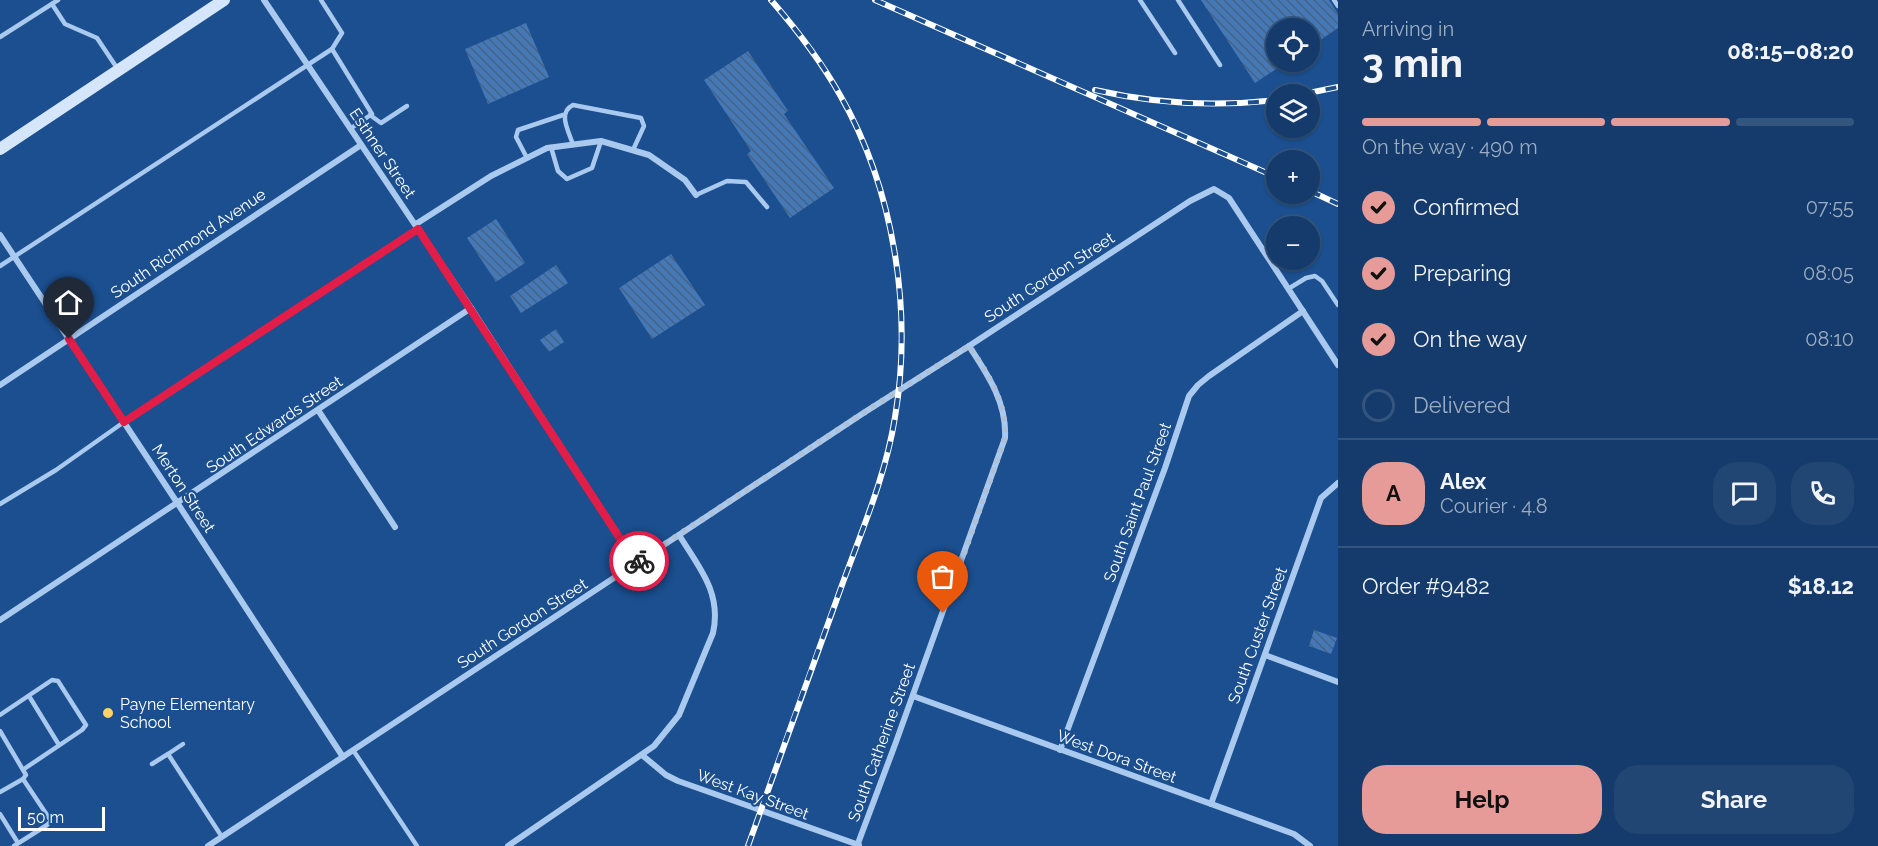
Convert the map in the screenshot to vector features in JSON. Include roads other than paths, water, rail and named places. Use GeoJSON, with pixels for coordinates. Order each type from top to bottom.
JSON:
{"type":"FeatureCollection","features":[{"type":"Feature","properties":{"kind":"main road"},"geometry":{"type":"LineString","coordinates":[[0,149],[224,0]]}},
{"type":"Feature","properties":{"kind":"street","name":"Esthner Street"},"geometry":{"type":"LineString","coordinates":[[264,0],[417,226],[636,563]]}},
{"type":"Feature","properties":{"kind":"street"},"geometry":{"type":"LineString","coordinates":[[417,226],[491,176],[527,158],[551,147],[601,141],[649,155],[685,180],[696,195]]}},
{"type":"Feature","properties":{"kind":"street","name":"South Richmond Avenue"},"geometry":{"type":"LineString","coordinates":[[0,385],[361,145]]}},
{"type":"Feature","properties":{"kind":"street","name":"South Gordon Street"},"geometry":{"type":"LineString","coordinates":[[208,846],[865,412],[1190,201],[1214,189],[1229,198],[1288,289]]}},
{"type":"Feature","properties":{"kind":"street","name":"Merton Street"},"geometry":{"type":"LineString","coordinates":[[0,235],[343,757]]}},
{"type":"Feature","properties":{"kind":"street"},"geometry":{"type":"LineString","coordinates":[[1288,289],[1338,365]]}},
{"type":"Feature","properties":{"kind":"street","name":"South Edwards Street"},"geometry":{"type":"LineString","coordinates":[[0,620],[471,308]]}},
{"type":"Feature","properties":{"kind":"street","name":"South Saint Paul Street"},"geometry":{"type":"LineString","coordinates":[[1060,750],[1166,468],[1189,396],[1209,376],[1303,311]]}},
{"type":"Feature","properties":{"kind":"street","name":"South Catherine Street"},"geometry":{"type":"LineString","coordinates":[[858,846],[1005,438],[1006,425],[999,397],[969,346]]}},
{"type":"Feature","properties":{"kind":"street"},"geometry":{"type":"LineString","coordinates":[[318,410],[395,527]]}},
{"type":"Feature","properties":{"kind":"street","name":"South Custer Street"},"geometry":{"type":"LineString","coordinates":[[1211,804],[1321,498],[1338,483]]}},
{"type":"Feature","properties":{"kind":"street"},"geometry":{"type":"LineString","coordinates":[[508,846],[642,755],[667,732],[678,715],[716,619],[713,595],[708,581],[679,535]]}},
{"type":"Feature","properties":{"kind":"street"},"geometry":{"type":"LineString","coordinates":[[1265,655],[1338,682]]}},
{"type":"Feature","properties":{"kind":"street","name":"West Dora Street"},"geometry":{"type":"LineString","coordinates":[[913,696],[1294,834],[1310,846]]}},
{"type":"Feature","properties":{"kind":"street","name":"West Kay Street"},"geometry":{"type":"LineString","coordinates":[[642,755],[678,782],[858,846]]}},
{"type":"Feature","properties":{"kind":"lane"},"geometry":{"type":"LineString","coordinates":[[0,37],[58,0]]}},
{"type":"Feature","properties":{"kind":"lane"},"geometry":{"type":"LineString","coordinates":[[0,266],[332,49],[342,33],[321,0]]}},
{"type":"Feature","properties":{"kind":"lane"},"geometry":{"type":"LineString","coordinates":[[1140,0],[1175,53]]}},
{"type":"Feature","properties":{"kind":"lane"},"geometry":{"type":"LineString","coordinates":[[1178,0],[1220,65]]}},
{"type":"Feature","properties":{"kind":"lane"},"geometry":{"type":"LineString","coordinates":[[1334,0],[1338,6]]}},
{"type":"Feature","properties":{"kind":"lane"},"geometry":{"type":"LineString","coordinates":[[52,4],[65,24],[97,38],[119,70]]}},
{"type":"Feature","properties":{"kind":"lane"},"geometry":{"type":"LineString","coordinates":[[332,49],[372,114],[370,115]]}},
{"type":"Feature","properties":{"kind":"lane"},"geometry":{"type":"LineString","coordinates":[[573,145],[563,115],[566,108],[573,105],[641,118],[644,126],[633,150]]}},
{"type":"Feature","properties":{"kind":"lane"},"geometry":{"type":"LineString","coordinates":[[370,115],[381,123],[407,106]]}},
{"type":"Feature","properties":{"kind":"lane"},"geometry":{"type":"LineString","coordinates":[[350,129],[370,115]]}},
{"type":"Feature","properties":{"kind":"lane"},"geometry":{"type":"LineString","coordinates":[[527,158],[516,137],[518,130],[563,115]]}},
{"type":"Feature","properties":{"kind":"lane"},"geometry":{"type":"LineString","coordinates":[[551,147],[558,171],[567,178],[592,168],[601,141]]}},
{"type":"Feature","properties":{"kind":"lane"},"geometry":{"type":"LineString","coordinates":[[696,195],[728,180],[746,183],[767,207]]}},
{"type":"Feature","properties":{"kind":"lane"},"geometry":{"type":"LineString","coordinates":[[0,504],[56,470],[417,226]]}},
{"type":"Feature","properties":{"kind":"lane"},"geometry":{"type":"LineString","coordinates":[[1288,289],[1306,278],[1315,276],[1322,281],[1338,305]]}},
{"type":"Feature","properties":{"kind":"lane"},"geometry":{"type":"LineString","coordinates":[[0,715],[52,680],[58,681],[86,725],[24,769]]}},
{"type":"Feature","properties":{"kind":"lane"},"geometry":{"type":"LineString","coordinates":[[29,696],[59,745]]}},
{"type":"Feature","properties":{"kind":"lane"},"geometry":{"type":"LineString","coordinates":[[0,731],[26,774],[23,779],[0,792]]}},
{"type":"Feature","properties":{"kind":"lane"},"geometry":{"type":"LineString","coordinates":[[152,764],[183,744]]}},
{"type":"Feature","properties":{"kind":"lane"},"geometry":{"type":"LineString","coordinates":[[353,750],[417,846]]}},
{"type":"Feature","properties":{"kind":"lane"},"geometry":{"type":"LineString","coordinates":[[168,754],[222,837]]}},
{"type":"Feature","properties":{"kind":"lane"},"geometry":{"type":"LineString","coordinates":[[0,814],[16,845],[51,820],[23,779]]}},
{"type":"Feature","properties":{"kind":"railway"},"geometry":{"type":"LineString","coordinates":[[748,846],[880,481],[895,417],[902,335],[900,293],[886,210],[859,131],[833,82],[771,0]]}},
{"type":"Feature","properties":{"kind":"railway"},"geometry":{"type":"LineString","coordinates":[[875,0],[1266,173]]}},
{"type":"Feature","properties":{"kind":"railway"},"geometry":{"type":"LineString","coordinates":[[1320,91],[1338,87]]}},
{"type":"Feature","properties":{"kind":"railway"},"geometry":{"type":"LineString","coordinates":[[1095,90],[1186,103],[1266,101]]}},
{"type":"Feature","properties":{"kind":"railway"},"geometry":{"type":"LineString","coordinates":[[1320,196],[1338,204]]}},
{"type":"Feature","properties":{"kind":"place","name":"Payne Elementary School"},"geometry":{"type":"Point","coordinates":[108,713]}}]}
